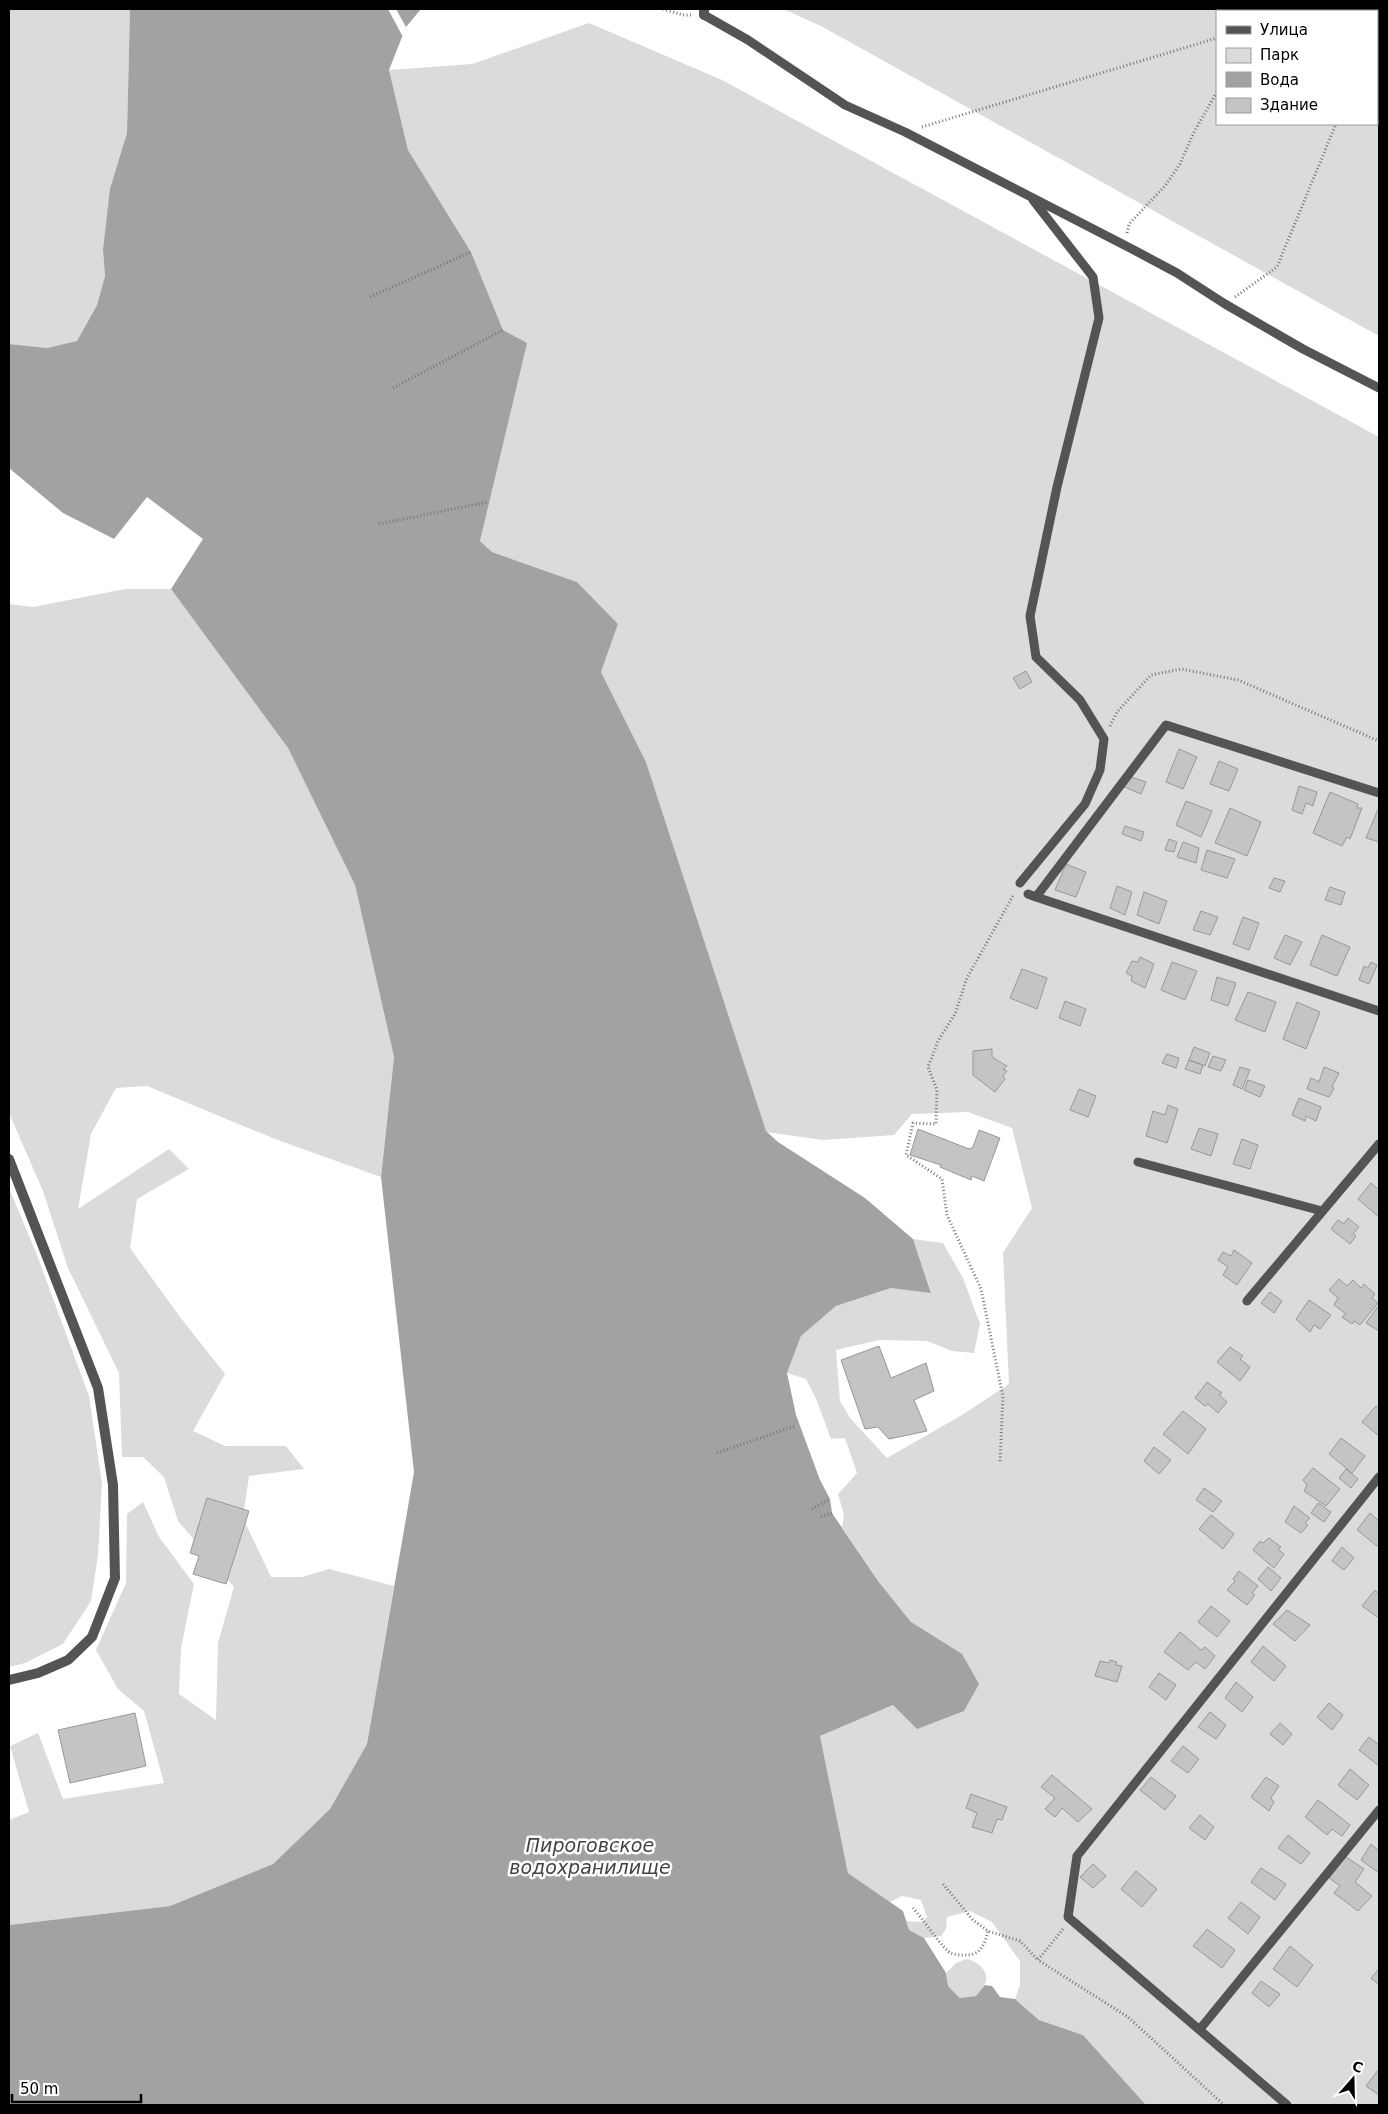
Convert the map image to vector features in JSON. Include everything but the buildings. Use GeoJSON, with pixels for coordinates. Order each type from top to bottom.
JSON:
{"type":"FeatureCollection","features":[{"type":"Feature","properties":{"kind":"street"},"geometry":{"type":"LineString","coordinates":[[9,1159],[98,1388],[113,1485],[114,1578],[92,1637],[68,1660],[38,1673],[9,1680]]}},
{"type":"Feature","properties":{"kind":"lane"},"geometry":{"type":"LineString","coordinates":[[704,12],[845,105],[905,132],[1132,249],[1177,273],[1225,304],[1303,349],[1379,388]]}},
{"type":"Feature","properties":{"kind":"lane"},"geometry":{"type":"LineString","coordinates":[[1020,883],[1085,804],[1100,770],[1104,739],[1080,700],[1036,657],[1030,616],[1057,487],[1099,318],[1093,277],[1030,196]]}},
{"type":"Feature","properties":{"kind":"lane"},"geometry":{"type":"LineString","coordinates":[[1379,793],[1166,725],[1032,896],[1379,1011]]}},
{"type":"Feature","properties":{"kind":"lane"},"geometry":{"type":"LineString","coordinates":[[1247,1301],[1379,1144]]}},
{"type":"Feature","properties":{"kind":"lane"},"geometry":{"type":"LineString","coordinates":[[1138,1162],[1322,1211]]}},
{"type":"Feature","properties":{"kind":"lane"},"geometry":{"type":"LineString","coordinates":[[1287,2105],[1068,1918],[1076,1856],[1379,1477]]}},
{"type":"Feature","properties":{"kind":"lane"},"geometry":{"type":"LineString","coordinates":[[1200,2030],[1379,1810]]}},
{"type":"Feature","properties":{"kind":"path"},"geometry":{"type":"LineString","coordinates":[[663,9],[683,15],[704,12]]}},
{"type":"Feature","properties":{"kind":"path"},"geometry":{"type":"LineString","coordinates":[[905,132],[1216,38]]}},
{"type":"Feature","properties":{"kind":"path"},"geometry":{"type":"LineString","coordinates":[[1132,249],[1126,237],[1129,224],[1165,186],[1180,164],[1194,132],[1216,94]]}},
{"type":"Feature","properties":{"kind":"path"},"geometry":{"type":"LineString","coordinates":[[1225,304],[1277,267],[1336,125]]}},
{"type":"Feature","properties":{"kind":"path"},"geometry":{"type":"LineString","coordinates":[[370,298],[471,252]]}},
{"type":"Feature","properties":{"kind":"path"},"geometry":{"type":"LineString","coordinates":[[393,388],[503,330]]}},
{"type":"Feature","properties":{"kind":"path"},"geometry":{"type":"LineString","coordinates":[[379,524],[488,502]]}},
{"type":"Feature","properties":{"kind":"path"},"geometry":{"type":"LineString","coordinates":[[1104,739],[1117,712],[1150,675],[1181,669],[1238,680],[1379,741]]}},
{"type":"Feature","properties":{"kind":"path"},"geometry":{"type":"LineString","coordinates":[[1000,1462],[1003,1397],[981,1289],[947,1215],[942,1179],[906,1155],[913,1123],[936,1124],[937,1090],[928,1066],[938,1041],[955,1014],[967,978],[1020,883]]}},
{"type":"Feature","properties":{"kind":"path"},"geometry":{"type":"LineString","coordinates":[[717,1453],[795,1426]]}},
{"type":"Feature","properties":{"kind":"path"},"geometry":{"type":"LineString","coordinates":[[812,1509],[830,1499]]}},
{"type":"Feature","properties":{"kind":"path"},"geometry":{"type":"LineString","coordinates":[[821,1517],[832,1513]]}},
{"type":"Feature","properties":{"kind":"path"},"geometry":{"type":"LineString","coordinates":[[943,1884],[973,1920],[988,1931],[1020,1941],[1038,1960],[1128,2017],[1224,2105]]}},
{"type":"Feature","properties":{"kind":"path"},"geometry":{"type":"LineString","coordinates":[[913,1908],[949,1953],[973,1955],[981,1950],[988,1931]]}},
{"type":"Feature","properties":{"kind":"path"},"geometry":{"type":"LineString","coordinates":[[1038,1960],[1060,1934],[1068,1918]]}},
{"type":"Feature","properties":{"kind":"green space"},"geometry":{"type":"Polygon","coordinates":[[[9,9],[130,9],[127,133],[103,250],[105,276],[97,305],[77,341],[47,348],[9,344],[9,9]]]}},
{"type":"Feature","properties":{"kind":"green space"},"geometry":{"type":"Polygon","coordinates":[[[783,9],[1379,9],[1379,336],[821,26],[783,9]]]}},
{"type":"Feature","properties":{"kind":"green space"},"geometry":{"type":"Polygon","coordinates":[[[589,23],[722,80],[1379,437],[1379,2105],[1146,2105],[1083,2035],[1039,2020],[1015,1999],[1020,1985],[1020,1961],[992,1922],[970,1911],[947,1917],[946,1929],[941,1936],[924,1938],[909,1930],[906,1921],[922,1922],[927,1917],[921,1900],[902,1896],[890,1902],[848,1873],[820,1736],[893,1705],[948,1652],[911,1622],[878,1581],[842,1527],[844,1515],[838,1494],[857,1473],[845,1438],[831,1439],[817,1401],[806,1379],[787,1373],[801,1336],[836,1306],[891,1288],[931,1292],[913,1239],[943,1243],[963,1278],[980,1324],[974,1353],[952,1351],[927,1341],[879,1340],[836,1350],[840,1401],[850,1418],[887,1458],[962,1415],[1009,1384],[1003,1253],[1032,1208],[1012,1128],[968,1112],[912,1114],[894,1135],[823,1140],[766,1132],[646,762],[601,672],[618,624],[577,582],[492,552],[480,541],[488,502],[503,330],[471,252],[408,150],[389,70],[472,64],[589,23]]]}},
{"type":"Feature","properties":{"kind":"green space"},"geometry":{"type":"Polygon","coordinates":[[[125,589],[171,589],[288,748],[355,885],[394,1057],[381,1177],[275,1139],[147,1086],[116,1088],[91,1134],[78,1209],[169,1149],[189,1169],[137,1199],[130,1248],[180,1317],[225,1374],[193,1431],[225,1446],[286,1446],[304,1469],[249,1476],[243,1518],[271,1577],[302,1577],[329,1569],[394,1586],[367,1744],[330,1809],[273,1864],[170,1906],[9,1925],[9,1820],[29,1812],[10,1746],[38,1733],[63,1799],[164,1783],[144,1711],[118,1689],[96,1650],[126,1583],[127,1514],[143,1502],[159,1537],[194,1584],[181,1648],[179,1694],[216,1720],[218,1643],[234,1587],[178,1521],[164,1477],[143,1457],[122,1457],[119,1373],[68,1268],[43,1191],[9,1113],[9,604],[33,607],[125,589]]]}},
{"type":"Feature","properties":{"kind":"green space"},"geometry":{"type":"Polygon","coordinates":[[[9,1188],[37,1255],[89,1396],[102,1484],[98,1555],[91,1601],[63,1644],[25,1663],[9,1667],[9,1188]]]}},
{"type":"Feature","properties":{"kind":"green space"},"geometry":{"type":"Polygon","coordinates":[[[966,1959],[975,1962],[982,1968],[985,1972],[986,1981],[983,1989],[976,1996],[960,1998],[948,1986],[946,1973],[956,1963],[966,1959]]]}},
{"type":"Feature","properties":{"kind":"water","name":"Пироговское водохранилище"},"geometry":{"type":"Polygon","coordinates":[[[130,9],[421,9],[406,27],[389,70],[408,150],[471,252],[503,330],[527,343],[480,541],[492,552],[577,582],[618,624],[601,672],[646,762],[766,1131],[778,1142],[865,1198],[913,1239],[931,1293],[891,1288],[836,1306],[801,1336],[787,1373],[796,1415],[820,1480],[830,1499],[832,1513],[878,1581],[911,1622],[962,1654],[979,1684],[964,1711],[917,1729],[893,1705],[820,1736],[848,1873],[903,1911],[909,1930],[924,1938],[946,1973],[948,1986],[960,1998],[976,1996],[985,1985],[992,1986],[1000,1997],[1015,1999],[1039,2020],[1083,2035],[1146,2105],[9,2105],[9,1925],[170,1906],[273,1864],[330,1809],[367,1744],[414,1472],[381,1177],[394,1057],[355,885],[288,748],[171,589],[203,539],[147,497],[114,539],[63,513],[9,468],[9,344],[47,348],[77,341],[97,305],[105,276],[103,250],[110,189],[127,133],[130,9]]]}},
{"type":"Feature","properties":{"kind":"pier"},"geometry":{"type":"Polygon","coordinates":[[[388,9],[396,9],[406,27],[403,37],[388,9]]]}}]}
